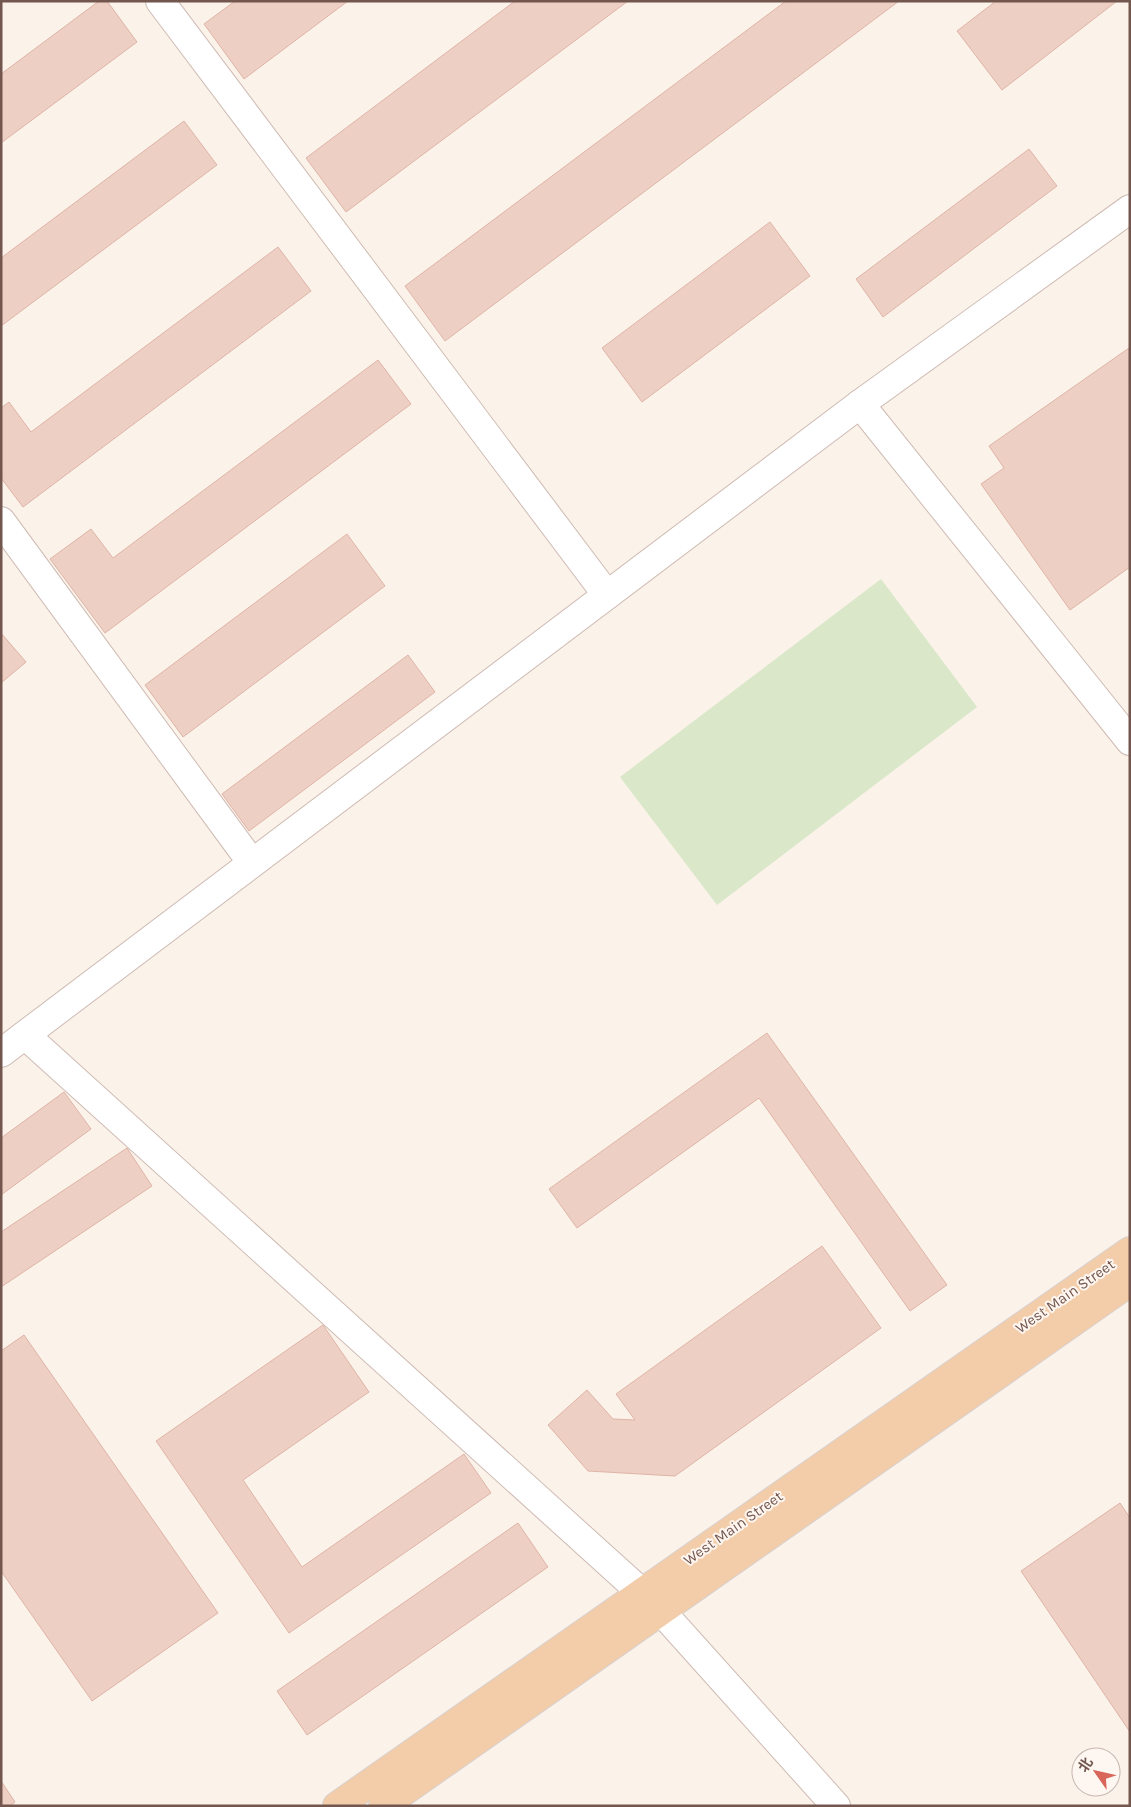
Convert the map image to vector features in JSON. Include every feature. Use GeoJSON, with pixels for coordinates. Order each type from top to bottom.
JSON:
{"type":"FeatureCollection","features":[{"type":"Feature","properties":{"kind":"main road","name":"West Main Street"},"geometry":{"type":"LineString","coordinates":[[337,1806],[1130,1251]]}},
{"type":"Feature","properties":{"kind":"main road","name":"West Main Street"},"geometry":{"type":"LineString","coordinates":[[383,1806],[1130,1282]]}},
{"type":"Feature","properties":{"kind":"street"},"geometry":{"type":"LineString","coordinates":[[160,1],[607,595]]}},
{"type":"Feature","properties":{"kind":"street"},"geometry":{"type":"LineString","coordinates":[[1,1053],[860,404],[1130,209]]}},
{"type":"Feature","properties":{"kind":"street"},"geometry":{"type":"LineString","coordinates":[[860,404],[1130,740]]}},
{"type":"Feature","properties":{"kind":"street"},"geometry":{"type":"LineString","coordinates":[[1,521],[252,863]]}},
{"type":"Feature","properties":{"kind":"street"},"geometry":{"type":"LineString","coordinates":[[25,1035],[661,1611],[836,1806]]}},
{"type":"Feature","properties":{"kind":"green space"},"geometry":{"type":"Polygon","coordinates":[[[881,579],[977,707],[717,905],[620,777],[881,579]]]}},
{"type":"Feature","properties":{"kind":"building"},"geometry":{"type":"Polygon","coordinates":[[[99,1],[107,1],[137,42],[1,143],[1,74],[99,1]]]}},
{"type":"Feature","properties":{"kind":"building"},"geometry":{"type":"Polygon","coordinates":[[[235,1],[348,1],[244,79],[204,24],[235,1]]]}},
{"type":"Feature","properties":{"kind":"building"},"geometry":{"type":"Polygon","coordinates":[[[515,1],[628,1],[346,212],[306,158],[515,1]]]}},
{"type":"Feature","properties":{"kind":"building"},"geometry":{"type":"Polygon","coordinates":[[[786,1],[899,1],[445,341],[405,286],[786,1]]]}},
{"type":"Feature","properties":{"kind":"building"},"geometry":{"type":"Polygon","coordinates":[[[996,1],[1117,1],[1002,90],[957,31],[996,1]]]}},
{"type":"Feature","properties":{"kind":"building"},"geometry":{"type":"Polygon","coordinates":[[[184,121],[217,165],[1,326],[1,258],[184,121]]]}},
{"type":"Feature","properties":{"kind":"building"},"geometry":{"type":"Polygon","coordinates":[[[1029,149],[1057,186],[883,317],[856,279],[1029,149]]]}},
{"type":"Feature","properties":{"kind":"building"},"geometry":{"type":"Polygon","coordinates":[[[770,222],[810,276],[642,402],[602,348],[770,222]]]}},
{"type":"Feature","properties":{"kind":"building"},"geometry":{"type":"Polygon","coordinates":[[[278,247],[311,291],[23,507],[1,478],[1,408],[9,402],[31,432],[278,247]]]}},
{"type":"Feature","properties":{"kind":"building"},"geometry":{"type":"Polygon","coordinates":[[[1129,348],[1130,567],[1070,610],[981,484],[1004,468],[989,446],[1129,348]]]}},
{"type":"Feature","properties":{"kind":"building"},"geometry":{"type":"Polygon","coordinates":[[[378,360],[411,404],[105,633],[50,559],[91,529],[113,558],[378,360]]]}},
{"type":"Feature","properties":{"kind":"building"},"geometry":{"type":"Polygon","coordinates":[[[347,534],[385,586],[183,737],[145,685],[347,534]]]}},
{"type":"Feature","properties":{"kind":"building"},"geometry":{"type":"Polygon","coordinates":[[[1,633],[26,662],[1,683],[1,633]]]}},
{"type":"Feature","properties":{"kind":"building"},"geometry":{"type":"Polygon","coordinates":[[[408,655],[435,692],[249,831],[222,794],[408,655]]]}},
{"type":"Feature","properties":{"kind":"building"},"geometry":{"type":"Polygon","coordinates":[[[767,1033],[947,1285],[910,1311],[759,1098],[577,1228],[549,1189],[767,1033]]]}},
{"type":"Feature","properties":{"kind":"building"},"geometry":{"type":"Polygon","coordinates":[[[64,1092],[91,1129],[1,1195],[1,1138],[64,1092]]]}},
{"type":"Feature","properties":{"kind":"building"},"geometry":{"type":"Polygon","coordinates":[[[127,1148],[152,1186],[1,1287],[1,1232],[127,1148]]]}},
{"type":"Feature","properties":{"kind":"building"},"geometry":{"type":"Polygon","coordinates":[[[822,1246],[881,1328],[675,1476],[588,1471],[548,1425],[587,1390],[613,1419],[635,1420],[616,1394],[822,1246]]]}},
{"type":"Feature","properties":{"kind":"building"},"geometry":{"type":"Polygon","coordinates":[[[323,1325],[369,1392],[243,1480],[302,1567],[464,1454],[491,1493],[289,1633],[156,1441],[323,1325]]]}},
{"type":"Feature","properties":{"kind":"building"},"geometry":{"type":"Polygon","coordinates":[[[24,1335],[218,1613],[92,1701],[1,1571],[1,1351],[24,1335]]]}},
{"type":"Feature","properties":{"kind":"building"},"geometry":{"type":"Polygon","coordinates":[[[1120,1503],[1130,1518],[1130,1732],[1021,1571],[1120,1503]]]}},
{"type":"Feature","properties":{"kind":"building"},"geometry":{"type":"Polygon","coordinates":[[[518,1523],[548,1567],[307,1735],[277,1691],[518,1523]]]}},
{"type":"Feature","properties":{"kind":"building"},"geometry":{"type":"Polygon","coordinates":[[[1,1781],[15,1802],[10,1806],[1,1806],[1,1781]]]}}]}
